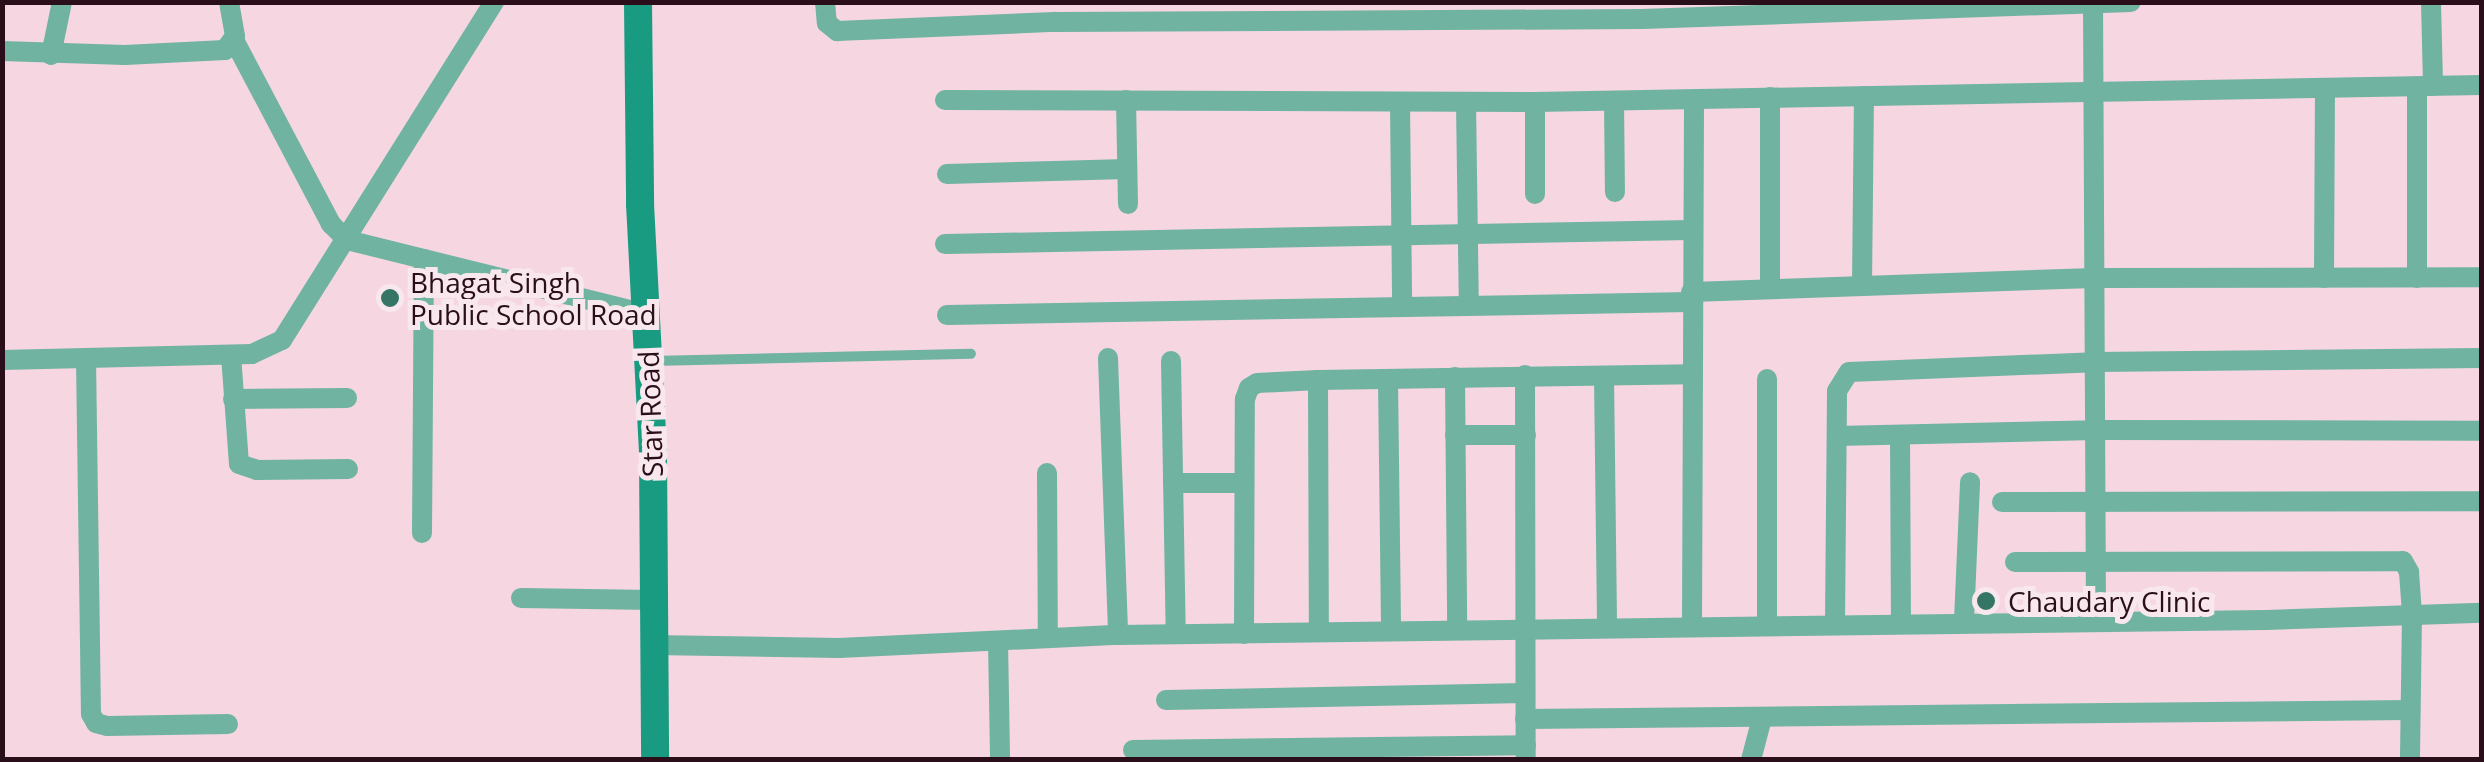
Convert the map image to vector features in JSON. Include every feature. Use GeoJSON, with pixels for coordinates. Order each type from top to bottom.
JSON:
{"type":"FeatureCollection","features":[{"type":"Feature","properties":{"kind":"street"},"geometry":{"type":"LineString","coordinates":[[51,55],[62,2]]}},
{"type":"Feature","properties":{"kind":"street","name":"Star Road"},"geometry":{"type":"LineString","coordinates":[[638,2],[650,362],[655,760]]}},
{"type":"Feature","properties":{"kind":"street"},"geometry":{"type":"LineString","coordinates":[[825,2],[827,23],[837,31],[1451,12],[2131,2]]}},
{"type":"Feature","properties":{"kind":"street"},"geometry":{"type":"LineString","coordinates":[[2417,278],[2431,2]]}},
{"type":"Feature","properties":{"kind":"street"},"geometry":{"type":"LineString","coordinates":[[231,3],[234,40],[331,224],[347,240],[646,314]]}},
{"type":"Feature","properties":{"kind":"street"},"geometry":{"type":"LineString","coordinates":[[2093,3],[2096,619]]}},
{"type":"Feature","properties":{"kind":"street"},"geometry":{"type":"LineString","coordinates":[[2,360],[231,355],[268,350],[282,340],[492,4]]}},
{"type":"Feature","properties":{"kind":"street"},"geometry":{"type":"LineString","coordinates":[[2,52],[51,55],[220,51],[234,40]]}},
{"type":"Feature","properties":{"kind":"street"},"geometry":{"type":"LineString","coordinates":[[945,100],[1535,102],[2482,85]]}},
{"type":"Feature","properties":{"kind":"street"},"geometry":{"type":"LineString","coordinates":[[2324,278],[2325,88]]}},
{"type":"Feature","properties":{"kind":"street"},"geometry":{"type":"LineString","coordinates":[[1862,285],[1864,96]]}},
{"type":"Feature","properties":{"kind":"street"},"geometry":{"type":"LineString","coordinates":[[1770,97],[1770,289]]}},
{"type":"Feature","properties":{"kind":"street"},"geometry":{"type":"LineString","coordinates":[[1126,100],[1128,204]]}},
{"type":"Feature","properties":{"kind":"street"},"geometry":{"type":"LineString","coordinates":[[1692,626],[1690,297],[1694,100]]}},
{"type":"Feature","properties":{"kind":"street"},"geometry":{"type":"LineString","coordinates":[[1614,101],[1615,192]]}},
{"type":"Feature","properties":{"kind":"street"},"geometry":{"type":"LineString","coordinates":[[1400,102],[1402,306]]}},
{"type":"Feature","properties":{"kind":"street"},"geometry":{"type":"LineString","coordinates":[[1466,102],[1469,305]]}},
{"type":"Feature","properties":{"kind":"street"},"geometry":{"type":"LineString","coordinates":[[1535,102],[1535,194]]}},
{"type":"Feature","properties":{"kind":"street"},"geometry":{"type":"LineString","coordinates":[[947,174],[1128,169]]}},
{"type":"Feature","properties":{"kind":"street"},"geometry":{"type":"LineString","coordinates":[[945,244],[1691,230]]}},
{"type":"Feature","properties":{"kind":"street"},"geometry":{"type":"LineString","coordinates":[[422,533],[424,259]]}},
{"type":"Feature","properties":{"kind":"street"},"geometry":{"type":"LineString","coordinates":[[947,315],[1469,305],[1690,297],[1862,285],[2094,278],[2482,277]]}},
{"type":"Feature","properties":{"kind":"street"},"geometry":{"type":"LineString","coordinates":[[231,355],[239,464],[256,470],[348,469]]}},
{"type":"Feature","properties":{"kind":"street"},"geometry":{"type":"LineString","coordinates":[[86,358],[91,714],[96,723],[108,726],[228,724]]}},
{"type":"Feature","properties":{"kind":"street"},"geometry":{"type":"LineString","coordinates":[[1108,358],[1118,635]]}},
{"type":"Feature","properties":{"kind":"street"},"geometry":{"type":"LineString","coordinates":[[1835,623],[1837,391],[1849,372],[2094,362],[2482,358]]}},
{"type":"Feature","properties":{"kind":"street"},"geometry":{"type":"LineString","coordinates":[[1171,361],[1176,634]]}},
{"type":"Feature","properties":{"kind":"street"},"geometry":{"type":"LineString","coordinates":[[1244,634],[1244,400],[1249,388],[1318,380],[1691,374]]}},
{"type":"Feature","properties":{"kind":"street"},"geometry":{"type":"LineString","coordinates":[[1132,750],[1526,752],[1525,376]]}},
{"type":"Feature","properties":{"kind":"street"},"geometry":{"type":"LineString","coordinates":[[1604,376],[1607,628]]}},
{"type":"Feature","properties":{"kind":"street"},"geometry":{"type":"LineString","coordinates":[[1455,377],[1457,630]]}},
{"type":"Feature","properties":{"kind":"street"},"geometry":{"type":"LineString","coordinates":[[1388,379],[1391,630]]}},
{"type":"Feature","properties":{"kind":"street"},"geometry":{"type":"LineString","coordinates":[[1767,379],[1767,624]]}},
{"type":"Feature","properties":{"kind":"street"},"geometry":{"type":"LineString","coordinates":[[1318,380],[1319,632]]}},
{"type":"Feature","properties":{"kind":"street"},"geometry":{"type":"LineString","coordinates":[[233,399],[346,398]]}},
{"type":"Feature","properties":{"kind":"street"},"geometry":{"type":"LineString","coordinates":[[1836,436],[2096,430],[2482,431]]}},
{"type":"Feature","properties":{"kind":"street"},"geometry":{"type":"LineString","coordinates":[[1455,435],[1526,435]]}},
{"type":"Feature","properties":{"kind":"street"},"geometry":{"type":"LineString","coordinates":[[1900,435],[1901,622]]}},
{"type":"Feature","properties":{"kind":"street"},"geometry":{"type":"LineString","coordinates":[[1046,473],[1048,638]]}},
{"type":"Feature","properties":{"kind":"street"},"geometry":{"type":"LineString","coordinates":[[1964,621],[1970,482]]}},
{"type":"Feature","properties":{"kind":"street"},"geometry":{"type":"LineString","coordinates":[[1173,484],[1244,483]]}},
{"type":"Feature","properties":{"kind":"street"},"geometry":{"type":"LineString","coordinates":[[2002,502],[2482,501]]}},
{"type":"Feature","properties":{"kind":"street"},"geometry":{"type":"LineString","coordinates":[[2015,562],[2398,560],[2409,572],[2412,614],[2410,760]]}},
{"type":"Feature","properties":{"kind":"street"},"geometry":{"type":"LineString","coordinates":[[521,598],[652,600]]}},
{"type":"Feature","properties":{"kind":"street"},"geometry":{"type":"LineString","coordinates":[[652,645],[839,648],[1118,635],[2482,613]]}},
{"type":"Feature","properties":{"kind":"street"},"geometry":{"type":"LineString","coordinates":[[998,641],[1000,760]]}},
{"type":"Feature","properties":{"kind":"street"},"geometry":{"type":"LineString","coordinates":[[1166,700],[1525,693]]}},
{"type":"Feature","properties":{"kind":"street"},"geometry":{"type":"LineString","coordinates":[[1525,719],[2410,710]]}},
{"type":"Feature","properties":{"kind":"street"},"geometry":{"type":"LineString","coordinates":[[1752,760],[1762,718]]}},
{"type":"Feature","properties":{"kind":"lane"},"geometry":{"type":"LineString","coordinates":[[650,362],[971,354]]}},
{"type":"Feature","properties":{"kind":"place","name":"Bhagat Singh Public School Road"},"geometry":{"type":"Point","coordinates":[390,298]}},
{"type":"Feature","properties":{"kind":"place","name":"Chaudary Clinic"},"geometry":{"type":"Point","coordinates":[1986,601]}}]}
